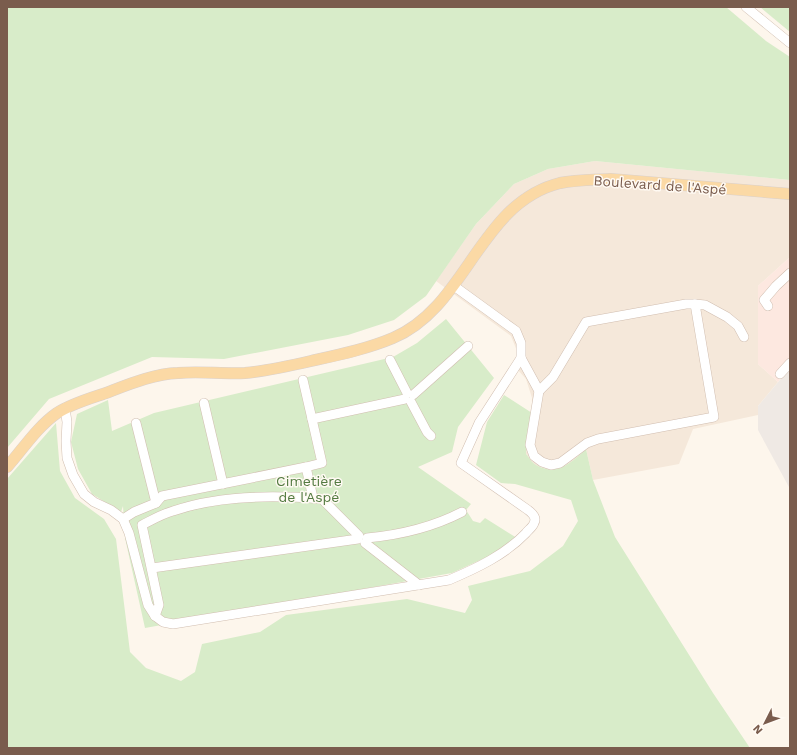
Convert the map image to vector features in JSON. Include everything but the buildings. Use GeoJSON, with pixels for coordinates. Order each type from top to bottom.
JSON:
{"type":"FeatureCollection","features":[{"type":"Feature","properties":{"kind":"main road","name":"Boulevard de l'Aspé"},"geometry":{"type":"LineString","coordinates":[[7,467],[38,430],[57,413],[65,408],[90,398],[157,376],[177,373],[245,373],[270,370],[376,345],[409,330],[424,319],[444,299],[486,238],[502,220],[520,203],[541,190],[560,183],[610,179],[790,194]]}},
{"type":"Feature","properties":{"kind":"street"},"geometry":{"type":"LineString","coordinates":[[746,7],[790,43]]}},
{"type":"Feature","properties":{"kind":"street"},"geometry":{"type":"LineString","coordinates":[[768,306],[764,300],[790,273]]}},
{"type":"Feature","properties":{"kind":"street"},"geometry":{"type":"LineString","coordinates":[[454,286],[516,330],[521,343],[521,358],[539,391]]}},
{"type":"Feature","properties":{"kind":"street"},"geometry":{"type":"LineString","coordinates":[[695,304],[714,417],[598,439],[587,443],[560,463],[551,464],[542,462],[534,456],[530,445],[539,391],[553,377],[586,322],[686,304],[695,304],[705,305],[727,317],[738,326],[744,336]]}},
{"type":"Feature","properties":{"kind":"street"},"geometry":{"type":"LineString","coordinates":[[312,419],[409,397],[468,346]]}},
{"type":"Feature","properties":{"kind":"street"},"geometry":{"type":"LineString","coordinates":[[65,408],[67,422],[67,458],[78,485],[84,494],[94,502],[112,510],[122,519],[129,533],[148,605],[155,616],[163,622],[173,624],[449,580],[486,563],[520,538],[534,524],[535,520],[533,515],[461,463],[479,423],[521,358]]}},
{"type":"Feature","properties":{"kind":"street"},"geometry":{"type":"LineString","coordinates":[[390,360],[427,432],[431,436]]}},
{"type":"Feature","properties":{"kind":"street"},"geometry":{"type":"LineString","coordinates":[[780,374],[790,363]]}},
{"type":"Feature","properties":{"kind":"street"},"geometry":{"type":"LineString","coordinates":[[122,519],[134,512],[156,503],[162,496],[322,463],[303,380]]}},
{"type":"Feature","properties":{"kind":"street"},"geometry":{"type":"LineString","coordinates":[[204,403],[223,484]]}},
{"type":"Feature","properties":{"kind":"street"},"geometry":{"type":"LineString","coordinates":[[136,423],[156,503]]}},
{"type":"Feature","properties":{"kind":"street"},"geometry":{"type":"LineString","coordinates":[[306,467],[313,498]]}},
{"type":"Feature","properties":{"kind":"street"},"geometry":{"type":"LineString","coordinates":[[155,616],[159,605],[142,525],[172,511],[204,503],[245,497],[322,499],[362,539],[419,585]]}},
{"type":"Feature","properties":{"kind":"street"},"geometry":{"type":"LineString","coordinates":[[152,568],[392,535],[444,521],[462,512]]}},
{"type":"Feature","properties":{"kind":"shaded area"},"geometry":{"type":"Polygon","coordinates":[[[595,161],[790,180],[790,257],[758,286],[758,364],[778,382],[758,406],[758,415],[693,429],[679,464],[593,480],[586,449],[573,461],[557,470],[548,470],[535,465],[526,454],[527,434],[532,413],[532,398],[526,379],[517,369],[517,351],[511,336],[436,281],[476,224],[514,184],[548,169],[595,161]]]}},
{"type":"Feature","properties":{"kind":"shaded area"},"geometry":{"type":"Polygon","coordinates":[[[790,257],[790,368],[778,382],[758,364],[758,286],[790,257]]]}},
{"type":"Feature","properties":{"kind":"shaded area"},"geometry":{"type":"Polygon","coordinates":[[[790,368],[790,489],[758,430],[758,406],[790,368]]]}},
{"type":"Feature","properties":{"kind":"green space"},"geometry":{"type":"Polygon","coordinates":[[[7,7],[726,7],[766,41],[790,57],[790,180],[595,161],[548,169],[514,184],[476,224],[426,296],[394,320],[348,335],[224,359],[152,357],[49,399],[7,448],[7,7]]]}},
{"type":"Feature","properties":{"kind":"green space"},"geometry":{"type":"Polygon","coordinates":[[[760,7],[790,7],[790,32],[760,7]]]}},
{"type":"Feature","properties":{"kind":"green space","name":"Cimetière de l'Aspé"},"geometry":{"type":"Polygon","coordinates":[[[446,319],[494,378],[458,427],[452,452],[418,467],[471,504],[466,510],[473,521],[480,523],[485,518],[517,538],[489,556],[452,573],[145,628],[125,538],[123,506],[121,512],[92,494],[78,469],[71,442],[77,414],[108,400],[112,431],[154,413],[393,357],[417,343],[446,319]]]}},
{"type":"Feature","properties":{"kind":"green space"},"geometry":{"type":"Polygon","coordinates":[[[504,395],[532,413],[527,434],[526,454],[535,464],[544,468],[557,469],[570,463],[586,449],[593,480],[615,537],[713,693],[750,748],[7,748],[7,479],[56,423],[60,471],[75,498],[104,519],[116,539],[130,652],[146,668],[181,681],[195,672],[202,644],[260,632],[286,615],[407,599],[465,613],[472,600],[468,586],[530,571],[563,546],[578,521],[571,500],[515,484],[501,483],[476,465],[487,422],[504,395]]]}}]}
